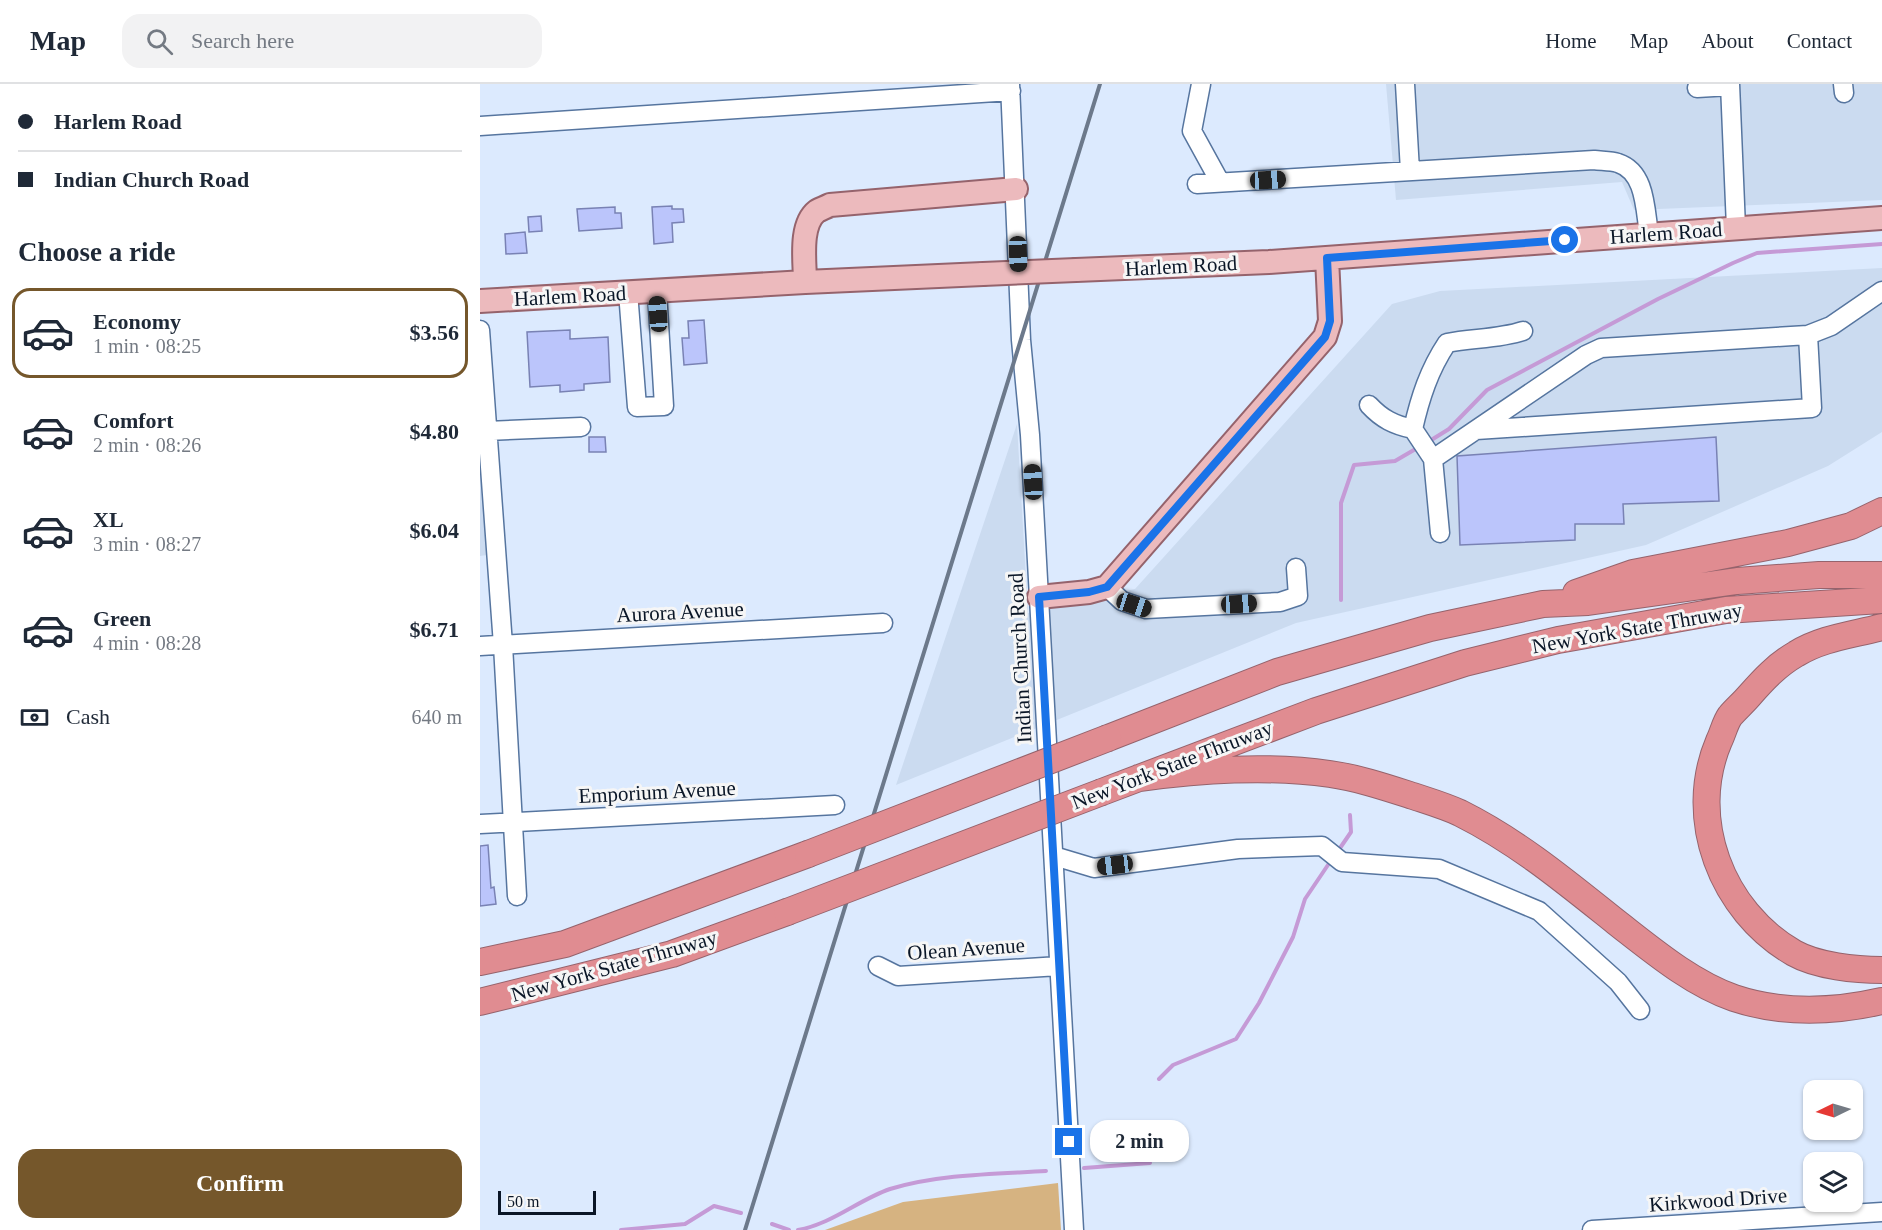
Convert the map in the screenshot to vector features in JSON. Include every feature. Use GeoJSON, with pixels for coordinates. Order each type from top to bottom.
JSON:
{"type":"FeatureCollection","features":[{"type":"Feature","properties":{"kind":"highway"},"geometry":{"type":"LineString","coordinates":[[1543,604],[1633,573],[1788,543],[1851,526],[1882,511]]}},
{"type":"Feature","properties":{"kind":"highway","name":"New York State Thruway"},"geometry":{"type":"LineString","coordinates":[[480,962],[565,944],[808,854],[1277,672],[1430,628],[1543,604],[1588,602],[1737,581],[1819,575],[1882,575]]}},
{"type":"Feature","properties":{"kind":"highway","name":"New York State Thruway"},"geometry":{"type":"LineString","coordinates":[[480,1002],[672,954],[1237,740],[1387,687],[1465,663],[1548,642],[1726,610],[1882,600]]}},
{"type":"Feature","properties":{"kind":"highway"},"geometry":{"type":"LineString","coordinates":[[1882,627],[1828,639],[1796,654],[1766,675],[1729,717],[1712,759],[1706,797],[1709,832],[1720,872],[1737,901],[1761,929],[1795,953],[1839,967],[1882,970]]}},
{"type":"Feature","properties":{"kind":"highway"},"geometry":{"type":"LineString","coordinates":[[1139,778],[1187,772],[1268,770],[1329,774],[1371,782],[1457,812],[1496,832],[1537,858],[1641,941],[1692,977],[1733,998],[1775,1008],[1818,1010],[1856,1007],[1882,1001]]}},
{"type":"Feature","properties":{"kind":"main road"},"geometry":{"type":"LineString","coordinates":[[805,282],[805,244],[808,223],[816,212],[830,205],[1016,189]]}},
{"type":"Feature","properties":{"kind":"main road","name":"Harlem Road"},"geometry":{"type":"LineString","coordinates":[[480,301],[805,282],[1327,258],[1882,218]]}},
{"type":"Feature","properties":{"kind":"main road"},"geometry":{"type":"LineString","coordinates":[[1039,597],[1089,592],[1107,587],[1325,337],[1330,321],[1327,258]]}},
{"type":"Feature","properties":{"kind":"street"},"geometry":{"type":"LineString","coordinates":[[1201,84],[1192,131],[1220,182]]}},
{"type":"Feature","properties":{"kind":"street"},"geometry":{"type":"LineString","coordinates":[[1405,84],[1410,171]]}},
{"type":"Feature","properties":{"kind":"street"},"geometry":{"type":"LineString","coordinates":[[1697,88],[1730,85],[1736,228]]}},
{"type":"Feature","properties":{"kind":"street"},"geometry":{"type":"LineString","coordinates":[[480,126],[1010,88]]}},
{"type":"Feature","properties":{"kind":"street","name":"Indian Church Road"},"geometry":{"type":"LineString","coordinates":[[1010,88],[1021,340],[1030,435],[1074,1230]]}},
{"type":"Feature","properties":{"kind":"street"},"geometry":{"type":"LineString","coordinates":[[1197,184],[1594,160],[1619,163],[1635,174],[1642,190],[1649,234]]}},
{"type":"Feature","properties":{"kind":"street"},"geometry":{"type":"LineString","coordinates":[[628,292],[637,407],[646,407],[664,405],[657,291]]}},
{"type":"Feature","properties":{"kind":"street"},"geometry":{"type":"LineString","coordinates":[[1433,459],[1586,355],[1600,348],[1808,335],[1831,326],[1882,291]]}},
{"type":"Feature","properties":{"kind":"street"},"geometry":{"type":"LineString","coordinates":[[480,330],[487,430],[485,477],[503,645],[517,896]]}},
{"type":"Feature","properties":{"kind":"street"},"geometry":{"type":"LineString","coordinates":[[1413,429],[1419,401],[1430,371],[1447,343],[1472,338],[1509,336],[1523,331]]}},
{"type":"Feature","properties":{"kind":"street"},"geometry":{"type":"LineString","coordinates":[[1474,430],[1812,408],[1808,335]]}},
{"type":"Feature","properties":{"kind":"street"},"geometry":{"type":"LineString","coordinates":[[1369,405],[1380,417],[1397,426],[1413,429],[1433,459],[1440,533]]}},
{"type":"Feature","properties":{"kind":"street"},"geometry":{"type":"LineString","coordinates":[[487,430],[581,428]]}},
{"type":"Feature","properties":{"kind":"street"},"geometry":{"type":"LineString","coordinates":[[1107,587],[1122,601],[1146,609],[1280,602],[1298,596],[1296,568]]}},
{"type":"Feature","properties":{"kind":"street","name":"Aurora Avenue"},"geometry":{"type":"LineString","coordinates":[[480,646],[883,623]]}},
{"type":"Feature","properties":{"kind":"street","name":"Emporium Avenue"},"geometry":{"type":"LineString","coordinates":[[480,824],[836,805]]}},
{"type":"Feature","properties":{"kind":"street"},"geometry":{"type":"LineString","coordinates":[[1054,856],[1094,868],[1238,849],[1322,846],[1342,862],[1439,869],[1539,911],[1618,982],[1640,1010]]}},
{"type":"Feature","properties":{"kind":"street","name":"Olean Avenue"},"geometry":{"type":"LineString","coordinates":[[878,966],[898,976],[1059,966]]}},
{"type":"Feature","properties":{"kind":"street","name":"Kirkwood Drive"},"geometry":{"type":"LineString","coordinates":[[1592,1230],[1882,1212]]}},
{"type":"Feature","properties":{"kind":"shaded area"},"geometry":{"type":"Polygon","coordinates":[[[1386,84],[1882,84],[1882,200],[1634,210],[1622,182],[1396,200],[1386,84]]]}},
{"type":"Feature","properties":{"kind":"shaded area"},"geometry":{"type":"Polygon","coordinates":[[[1882,268],[1882,432],[1828,466],[1646,545],[1296,623],[896,785],[1017,424],[1028,613],[1135,589],[1392,304],[1440,291],[1882,268]]]}},
{"type":"Feature","properties":{"kind":"shaded area"},"geometry":{"type":"Polygon","coordinates":[[[480,465],[483,465],[487,555],[480,556],[480,465]]]}},
{"type":"Feature","properties":{"kind":"shaded area"},"geometry":{"type":"Polygon","coordinates":[[[1058,1183],[1061,1230],[825,1230],[903,1202],[1058,1183]]]}},
{"type":"Feature","properties":{"kind":"building"},"geometry":{"type":"Polygon","coordinates":[[[672,206],[672,209],[683,209],[684,222],[672,223],[673,242],[654,244],[652,207],[672,206]]]}},
{"type":"Feature","properties":{"kind":"building"},"geometry":{"type":"Polygon","coordinates":[[[615,207],[615,213],[621,213],[622,228],[579,231],[577,209],[615,207]]]}},
{"type":"Feature","properties":{"kind":"building"},"geometry":{"type":"Polygon","coordinates":[[[541,216],[542,231],[529,232],[528,217],[541,216]]]}},
{"type":"Feature","properties":{"kind":"building"},"geometry":{"type":"Polygon","coordinates":[[[525,232],[527,253],[506,254],[505,234],[525,232]]]}},
{"type":"Feature","properties":{"kind":"building"},"geometry":{"type":"Polygon","coordinates":[[[704,320],[707,363],[684,365],[682,338],[689,338],[688,321],[704,320]]]}},
{"type":"Feature","properties":{"kind":"building"},"geometry":{"type":"Polygon","coordinates":[[[570,330],[570,339],[608,337],[610,382],[584,384],[584,390],[560,392],[560,385],[530,387],[527,332],[570,330]]]}},
{"type":"Feature","properties":{"kind":"building"},"geometry":{"type":"Polygon","coordinates":[[[589,437],[605,437],[606,452],[589,452],[589,437]]]}},
{"type":"Feature","properties":{"kind":"building"},"geometry":{"type":"Polygon","coordinates":[[[1716,437],[1719,501],[1623,504],[1624,524],[1575,524],[1575,540],[1460,545],[1457,456],[1716,437]]]}},
{"type":"Feature","properties":{"kind":"building"},"geometry":{"type":"Polygon","coordinates":[[[488,845],[491,888],[494,887],[496,904],[480,906],[480,846],[488,845]]]}},
{"type":"Feature","properties":{"kind":"waterway"},"geometry":{"type":"LineString","coordinates":[[1428,442],[1449,429],[1487,390],[1658,299],[1733,263],[1757,253],[1882,244]]}},
{"type":"Feature","properties":{"kind":"waterway"},"geometry":{"type":"LineString","coordinates":[[1341,600],[1341,503],[1354,465],[1395,461],[1419,447]]}},
{"type":"Feature","properties":{"kind":"waterway"},"geometry":{"type":"LineString","coordinates":[[1338,851],[1351,832],[1350,815]]}},
{"type":"Feature","properties":{"kind":"waterway"},"geometry":{"type":"LineString","coordinates":[[1159,1079],[1173,1065],[1236,1039],[1259,1003],[1293,937],[1305,899],[1332,859]]}},
{"type":"Feature","properties":{"kind":"waterway"},"geometry":{"type":"LineString","coordinates":[[1084,1168],[1150,1163]]}},
{"type":"Feature","properties":{"kind":"waterway"},"geometry":{"type":"LineString","coordinates":[[798,1230],[822,1223],[878,1194],[909,1184],[968,1176],[1046,1171]]}},
{"type":"Feature","properties":{"kind":"waterway"},"geometry":{"type":"LineString","coordinates":[[621,1230],[685,1224],[714,1206],[741,1213]]}},
{"type":"Feature","properties":{"kind":"waterway"},"geometry":{"type":"LineString","coordinates":[[772,1224],[789,1230]]}},
{"type":"Feature","properties":{"kind":"railway"},"geometry":{"type":"LineString","coordinates":[[745,1230],[1100,84]]}},
{"type":"Feature","properties":{"kind":"route"},"geometry":{"type":"LineString","coordinates":[[1069,1142],[1039,597],[1089,592],[1107,587],[1325,337],[1330,321],[1327,258],[1565,240]]}}]}
